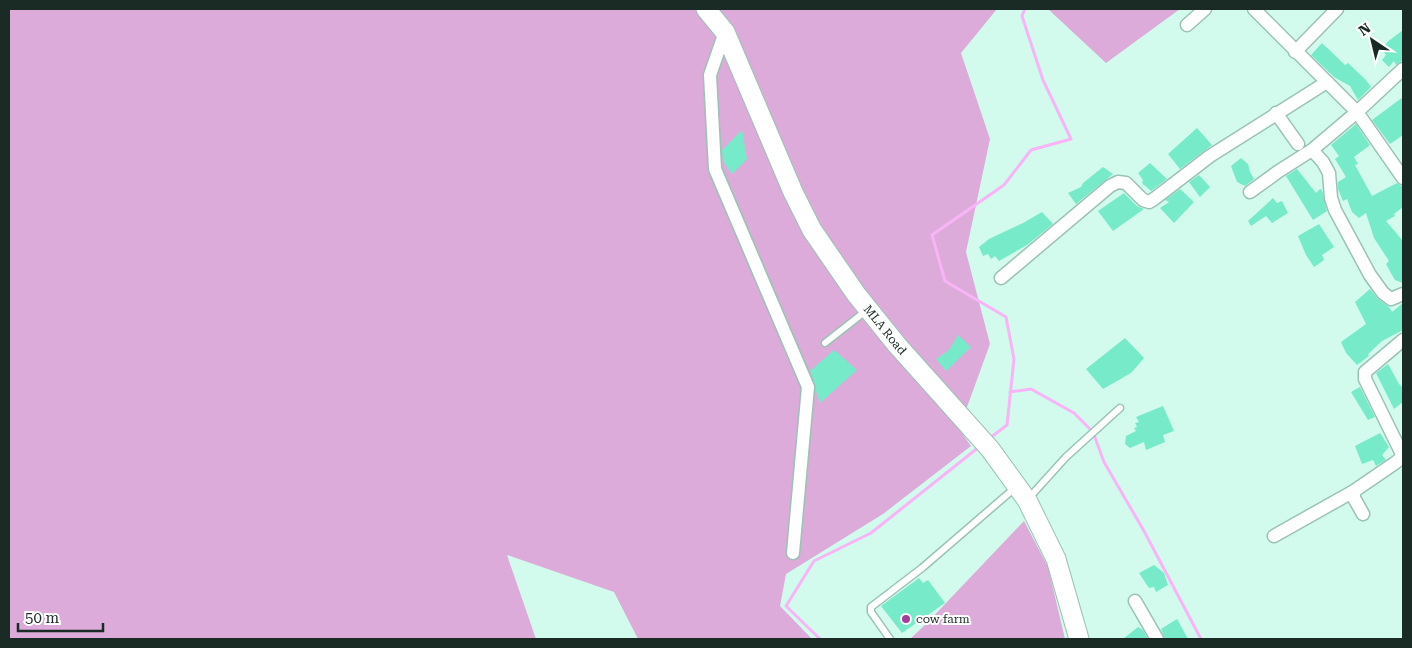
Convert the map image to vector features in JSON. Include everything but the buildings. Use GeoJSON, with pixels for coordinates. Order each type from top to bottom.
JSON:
{"type":"FeatureCollection","features":[{"type":"Feature","properties":{"kind":"street","name":"MLA Road"},"geometry":{"type":"LineString","coordinates":[[706,9],[725,32],[793,192],[812,230],[856,294],[896,345],[990,449],[1022,493],[1056,559],[1079,639]]}},
{"type":"Feature","properties":{"kind":"street"},"geometry":{"type":"LineString","coordinates":[[1187,25],[1205,9]]}},
{"type":"Feature","properties":{"kind":"street"},"geometry":{"type":"LineString","coordinates":[[1254,9],[1357,112],[1403,178]]}},
{"type":"Feature","properties":{"kind":"street"},"geometry":{"type":"LineString","coordinates":[[1295,52],[1337,9]]}},
{"type":"Feature","properties":{"kind":"street"},"geometry":{"type":"LineString","coordinates":[[725,32],[710,74],[715,169],[808,387],[793,553]]}},
{"type":"Feature","properties":{"kind":"street"},"geometry":{"type":"LineString","coordinates":[[1250,192],[1279,170],[1312,150],[1357,112],[1403,69]]}},
{"type":"Feature","properties":{"kind":"street"},"geometry":{"type":"LineString","coordinates":[[1001,278],[1110,186],[1118,182],[1126,183],[1143,200],[1149,202],[1210,156],[1327,82]]}},
{"type":"Feature","properties":{"kind":"street"},"geometry":{"type":"LineString","coordinates":[[1276,113],[1298,144]]}},
{"type":"Feature","properties":{"kind":"street"},"geometry":{"type":"LineString","coordinates":[[1312,150],[1323,162],[1329,173],[1331,198],[1335,210],[1370,275],[1390,299],[1403,294]]}},
{"type":"Feature","properties":{"kind":"street"},"geometry":{"type":"LineString","coordinates":[[1274,536],[1354,491],[1400,459],[1402,454],[1365,379],[1365,372],[1403,340]]}},
{"type":"Feature","properties":{"kind":"street"},"geometry":{"type":"LineString","coordinates":[[1354,491],[1354,498],[1363,514]]}},
{"type":"Feature","properties":{"kind":"street"},"geometry":{"type":"LineString","coordinates":[[1135,601],[1157,639]]}},
{"type":"Feature","properties":{"kind":"lane"},"geometry":{"type":"LineString","coordinates":[[825,343],[868,309]]}},
{"type":"Feature","properties":{"kind":"lane"},"geometry":{"type":"LineString","coordinates":[[890,639],[872,612],[872,607],[1022,493],[1066,457],[1120,408]]}},
{"type":"Feature","properties":{"kind":"shaded area"},"geometry":{"type":"Polygon","coordinates":[[[9,9],[997,9],[961,53],[990,139],[966,252],[990,344],[959,429],[971,446],[883,514],[786,574],[780,606],[812,639],[638,639],[614,592],[507,555],[536,639],[9,639],[9,9]]]}},
{"type":"Feature","properties":{"kind":"shaded area"},"geometry":{"type":"Polygon","coordinates":[[[1048,9],[1180,9],[1106,63],[1048,9]]]}},
{"type":"Feature","properties":{"kind":"shaded area"},"geometry":{"type":"Polygon","coordinates":[[[1024,521],[1048,567],[1065,639],[910,639],[926,624],[1024,521]]]}},
{"type":"Feature","properties":{"kind":"waterway"},"geometry":{"type":"LineString","coordinates":[[990,438],[1007,425],[1014,359],[1006,317],[945,281],[932,235],[1004,185],[1031,150],[1071,139],[1043,80],[1022,16],[1025,9]]}},
{"type":"Feature","properties":{"kind":"waterway"},"geometry":{"type":"LineString","coordinates":[[1010,392],[1031,389],[1074,413],[1093,432],[1104,462],[1144,531],[1201,639]]}},
{"type":"Feature","properties":{"kind":"waterway"},"geometry":{"type":"LineString","coordinates":[[820,639],[786,606],[814,561],[871,533],[979,447]]}},
{"type":"Feature","properties":{"kind":"place","name":"cow farm"},"geometry":{"type":"Point","coordinates":[906,619]}}]}
